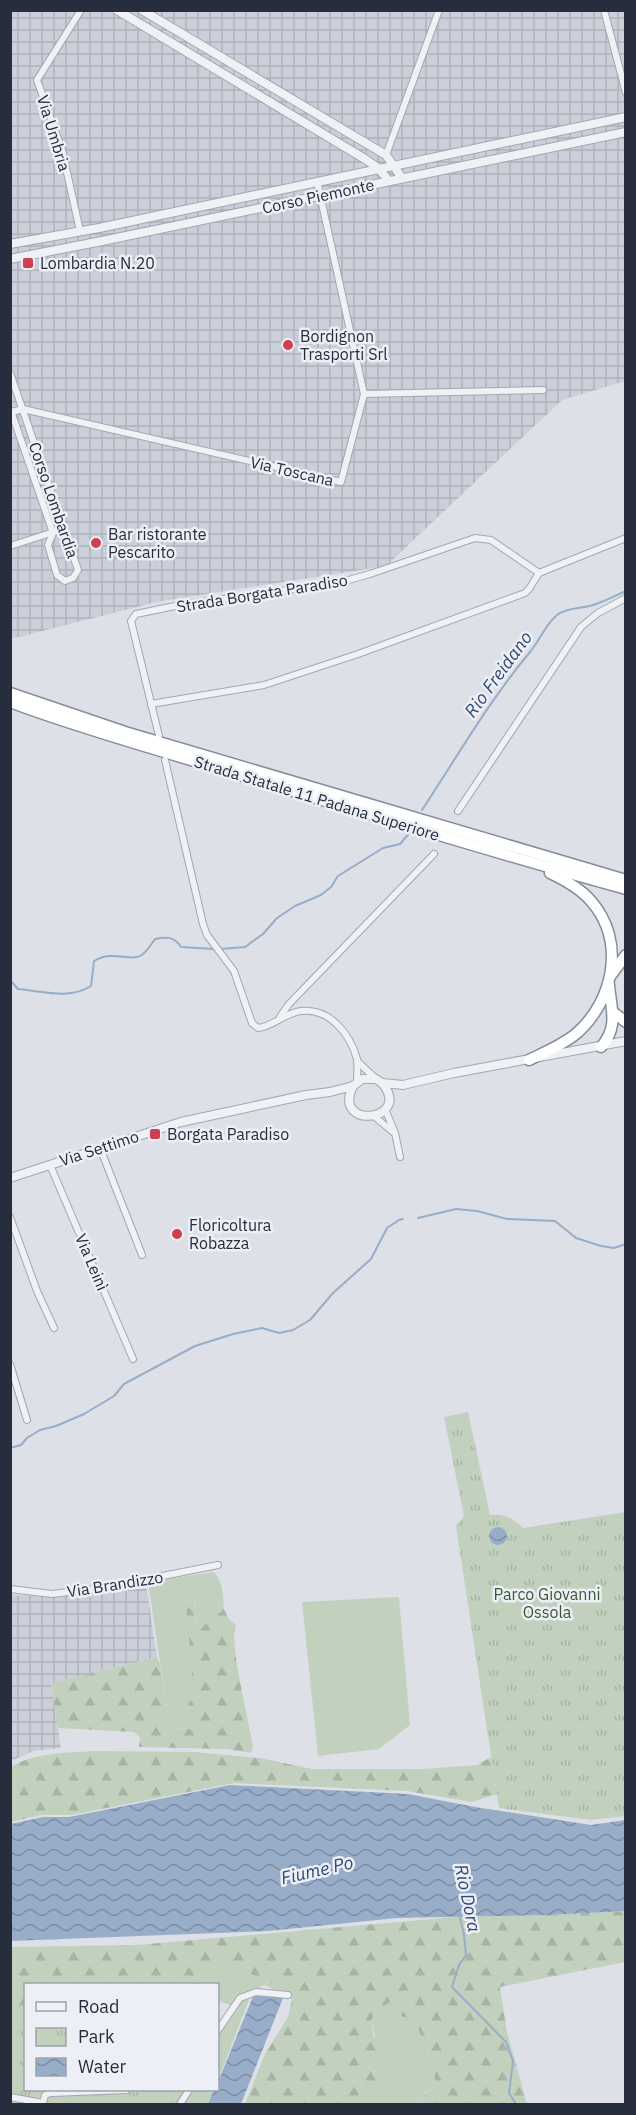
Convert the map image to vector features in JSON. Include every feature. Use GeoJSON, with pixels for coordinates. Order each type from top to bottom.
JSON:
{"type":"FeatureCollection","features":[{"type":"Feature","properties":{"kind":"highway","name":"Strada Statale 11 Padana Superiore"},"geometry":{"type":"LineString","coordinates":[[10,693],[125,732],[626,880]]}},
{"type":"Feature","properties":{"kind":"highway","name":"Strada Statale 11 Padana Superiore"},"geometry":{"type":"LineString","coordinates":[[10,702],[113,737],[626,889]]}},
{"type":"Feature","properties":{"kind":"highway"},"geometry":{"type":"LineString","coordinates":[[522,860],[578,889],[592,902],[604,919],[612,953],[610,1003],[614,1013],[611,1033],[601,1047]]}},
{"type":"Feature","properties":{"kind":"highway"},"geometry":{"type":"LineString","coordinates":[[529,1060],[559,1046],[577,1033],[595,1012],[610,980],[626,955]]}},
{"type":"Feature","properties":{"kind":"highway"},"geometry":{"type":"LineString","coordinates":[[614,1013],[626,1022]]}},
{"type":"Feature","properties":{"kind":"street","name":"Via Umbria"},"geometry":{"type":"LineString","coordinates":[[80,231],[62,150],[38,80],[81,10]]}},
{"type":"Feature","properties":{"kind":"street"},"geometry":{"type":"LineString","coordinates":[[117,10],[378,168],[389,181]]}},
{"type":"Feature","properties":{"kind":"street"},"geometry":{"type":"LineString","coordinates":[[142,10],[386,155],[402,178]]}},
{"type":"Feature","properties":{"kind":"street"},"geometry":{"type":"LineString","coordinates":[[386,155],[439,10]]}},
{"type":"Feature","properties":{"kind":"street"},"geometry":{"type":"LineString","coordinates":[[604,10],[626,93]]}},
{"type":"Feature","properties":{"kind":"street"},"geometry":{"type":"LineString","coordinates":[[146,28],[152,17]]}},
{"type":"Feature","properties":{"kind":"street"},"geometry":{"type":"LineString","coordinates":[[208,65],[214,54]]}},
{"type":"Feature","properties":{"kind":"street"},"geometry":{"type":"LineString","coordinates":[[304,123],[310,110]]}},
{"type":"Feature","properties":{"kind":"street","name":"Corso Piemonte"},"geometry":{"type":"LineString","coordinates":[[10,244],[99,228],[394,164],[626,117]]}},
{"type":"Feature","properties":{"kind":"street"},"geometry":{"type":"LineString","coordinates":[[556,131],[560,145]]}},
{"type":"Feature","properties":{"kind":"street","name":"Corso Piemonte"},"geometry":{"type":"LineString","coordinates":[[10,259],[626,132]]}},
{"type":"Feature","properties":{"kind":"street","name":"Via Toscana"},"geometry":{"type":"LineString","coordinates":[[11,410],[23,409],[341,482],[364,394],[317,181]]}},
{"type":"Feature","properties":{"kind":"street"},"geometry":{"type":"LineString","coordinates":[[145,218],[149,232]]}},
{"type":"Feature","properties":{"kind":"street"},"geometry":{"type":"LineString","coordinates":[[99,228],[102,241]]}},
{"type":"Feature","properties":{"kind":"street","name":"Corso Lombardia"},"geometry":{"type":"LineString","coordinates":[[10,373],[78,570],[73,579],[65,581],[57,575],[48,545],[53,532],[11,410]]}},
{"type":"Feature","properties":{"kind":"street"},"geometry":{"type":"LineString","coordinates":[[364,394],[543,390]]}},
{"type":"Feature","properties":{"kind":"street"},"geometry":{"type":"LineString","coordinates":[[10,546],[63,529]]}},
{"type":"Feature","properties":{"kind":"street","name":"Strada Borgata Paradiso"},"geometry":{"type":"LineString","coordinates":[[159,736],[131,621],[136,614],[180,605],[338,583],[475,538],[491,540],[539,573]]}},
{"type":"Feature","properties":{"kind":"street"},"geometry":{"type":"LineString","coordinates":[[151,704],[264,686],[358,654],[525,593],[530,589],[539,573],[626,538]]}},
{"type":"Feature","properties":{"kind":"street"},"geometry":{"type":"LineString","coordinates":[[458,811],[581,627],[598,613],[626,598]]}},
{"type":"Feature","properties":{"kind":"street"},"geometry":{"type":"LineString","coordinates":[[165,760],[203,924],[207,935],[234,971],[252,1023],[258,1028],[265,1027],[280,1017],[298,1012],[316,1012],[331,1017],[342,1029],[357,1061],[379,1081],[388,1094],[389,1100]]}},
{"type":"Feature","properties":{"kind":"street"},"geometry":{"type":"LineString","coordinates":[[280,1017],[292,1000],[434,854]]}},
{"type":"Feature","properties":{"kind":"street"},"geometry":{"type":"LineString","coordinates":[[292,1000],[292,1005],[298,1012]]}},
{"type":"Feature","properties":{"kind":"street"},"geometry":{"type":"LineString","coordinates":[[355,1084],[362,1079],[403,1085],[454,1073],[626,1041]]}},
{"type":"Feature","properties":{"kind":"street"},"geometry":{"type":"LineString","coordinates":[[357,1061],[355,1084],[350,1099],[358,1114],[375,1117],[385,1109],[389,1100],[403,1085]]}},
{"type":"Feature","properties":{"kind":"street","name":"Via Settimo"},"geometry":{"type":"LineString","coordinates":[[10,1178],[181,1122],[330,1092],[355,1084]]}},
{"type":"Feature","properties":{"kind":"street"},"geometry":{"type":"LineString","coordinates":[[330,1092],[350,1099]]}},
{"type":"Feature","properties":{"kind":"street"},"geometry":{"type":"LineString","coordinates":[[385,1109],[395,1134],[400,1157]]}},
{"type":"Feature","properties":{"kind":"street"},"geometry":{"type":"LineString","coordinates":[[375,1117],[395,1134]]}},
{"type":"Feature","properties":{"kind":"street"},"geometry":{"type":"LineString","coordinates":[[100,1148],[142,1255]]}},
{"type":"Feature","properties":{"kind":"street","name":"Via Leinì"},"geometry":{"type":"LineString","coordinates":[[50,1165],[133,1359]]}},
{"type":"Feature","properties":{"kind":"street"},"geometry":{"type":"LineString","coordinates":[[10,1217],[37,1291],[54,1329]]}},
{"type":"Feature","properties":{"kind":"street"},"geometry":{"type":"LineString","coordinates":[[10,1364],[27,1420]]}},
{"type":"Feature","properties":{"kind":"street","name":"Via Brandizzo"},"geometry":{"type":"LineString","coordinates":[[10,1589],[52,1594],[102,1588],[218,1565]]}},
{"type":"Feature","properties":{"kind":"street"},"geometry":{"type":"LineString","coordinates":[[219,2029],[240,1998],[256,1992],[288,1995]]}},
{"type":"Feature","properties":{"kind":"street"},"geometry":{"type":"LineString","coordinates":[[10,2097],[43,2103],[45,2095],[51,2093],[101,2091]]}},
{"type":"Feature","properties":{"kind":"street"},"geometry":{"type":"LineString","coordinates":[[180,2104],[188,2091]]}},
{"type":"Feature","properties":{"kind":"shaded area"},"geometry":{"type":"Polygon","coordinates":[[[11,11],[625,11],[625,381],[562,400],[386,566],[156,602],[11,639],[11,11]]]}},
{"type":"Feature","properties":{"kind":"shaded area"},"geometry":{"type":"Polygon","coordinates":[[[146,1584],[157,1657],[51,1683],[61,1748],[34,1751],[11,1761],[11,1595],[51,1596],[146,1584]]]}},
{"type":"Feature","properties":{"kind":"green space","name":"Parco Giovanni Ossola"},"geometry":{"type":"Polygon","coordinates":[[[468,1412],[490,1515],[508,1517],[523,1528],[625,1512],[625,1816],[591,1820],[499,1808],[456,1526],[464,1516],[444,1417],[468,1412]]]}},
{"type":"Feature","properties":{"kind":"green space"},"geometry":{"type":"Polygon","coordinates":[[[214,1572],[221,1584],[224,1609],[201,1628],[195,1618],[197,1610],[194,1602],[194,1697],[188,1705],[191,1729],[170,1728],[148,1582],[214,1572]]]}},
{"type":"Feature","properties":{"kind":"green space"},"geometry":{"type":"Polygon","coordinates":[[[399,1597],[410,1725],[379,1749],[318,1756],[302,1602],[399,1597]]]}},
{"type":"Feature","properties":{"kind":"green space"},"geometry":{"type":"Polygon","coordinates":[[[193,1602],[197,1610],[195,1619],[201,1628],[224,1609],[229,1619],[236,1625],[235,1647],[253,1747],[251,1753],[227,1749],[139,1747],[140,1737],[134,1732],[58,1728],[51,1683],[157,1657],[170,1728],[191,1729],[188,1704],[194,1697],[186,1604],[193,1602]]]}},
{"type":"Feature","properties":{"kind":"green space"},"geometry":{"type":"Polygon","coordinates":[[[95,1751],[195,1752],[260,1758],[312,1769],[423,1769],[477,1765],[491,1757],[497,1794],[472,1802],[407,1791],[234,1783],[71,1815],[41,1815],[11,1822],[11,1767],[41,1756],[95,1751]]]}},
{"type":"Feature","properties":{"kind":"green space"},"geometry":{"type":"Polygon","coordinates":[[[625,1911],[625,1962],[500,1987],[507,2032],[527,2104],[420,2104],[422,2096],[434,2087],[435,2073],[415,2020],[396,2015],[390,2002],[377,2011],[371,2020],[377,2056],[367,2060],[366,2064],[381,2077],[372,2082],[363,2080],[357,2104],[245,2104],[264,2056],[288,2017],[292,1999],[268,1981],[233,1967],[214,1967],[185,1983],[24,1983],[24,2020],[11,2021],[10,1947],[137,1945],[455,1917],[625,1911]]]}},
{"type":"Feature","properties":{"kind":"green space"},"geometry":{"type":"Polygon","coordinates":[[[214,1967],[233,1967],[268,1981],[280,1990],[274,1990],[265,1985],[260,1987],[261,1995],[251,1995],[219,2077],[219,2035],[239,2002],[230,2005],[219,2001],[219,1983],[185,1983],[214,1967]]]}},
{"type":"Feature","properties":{"kind":"green space"},"geometry":{"type":"Polygon","coordinates":[[[391,2001],[396,2015],[415,2020],[435,2073],[434,2087],[422,2095],[420,2104],[357,2104],[363,2080],[376,2072],[366,2064],[375,2036],[371,2020],[377,2011],[391,2001]]]}},
{"type":"Feature","properties":{"kind":"green space"},"geometry":{"type":"Polygon","coordinates":[[[24,2016],[24,2091],[164,2091],[165,2104],[11,2104],[11,2017],[24,2016]]]}},
{"type":"Feature","properties":{"kind":"green space"},"geometry":{"type":"Polygon","coordinates":[[[147,2091],[185,2091],[178,2104],[165,2104],[147,2091]]]}},
{"type":"Feature","properties":{"kind":"green space"},"geometry":{"type":"Polygon","coordinates":[[[190,2091],[214,2091],[208,2104],[182,2104],[190,2091]]]}},
{"type":"Feature","properties":{"kind":"water"},"geometry":{"type":"Polygon","coordinates":[[[498,1527],[504,1530],[507,1536],[504,1542],[498,1545],[492,1542],[489,1536],[492,1530],[498,1527]]]}},
{"type":"Feature","properties":{"kind":"water","name":"Fiume Po"},"geometry":{"type":"Polygon","coordinates":[[[230,1785],[408,1794],[591,1825],[625,1820],[625,1911],[397,1918],[268,1931],[11,1941],[11,1824],[43,1817],[69,1817],[230,1785]]]}},
{"type":"Feature","properties":{"kind":"water"},"geometry":{"type":"Polygon","coordinates":[[[254,1994],[283,1998],[241,2104],[208,2104],[214,2091],[219,2091],[219,2080],[254,1994]]]}},
{"type":"Feature","properties":{"kind":"waterway","name":"Rio Freidano"},"geometry":{"type":"LineString","coordinates":[[422,810],[487,710],[553,619],[566,611],[591,606],[626,591]]}},
{"type":"Feature","properties":{"kind":"waterway","name":"Rio Freidano"},"geometry":{"type":"LineString","coordinates":[[220,949],[245,947],[263,934],[277,918],[295,906],[321,895],[331,887],[338,876],[383,848],[400,844],[411,831]]}},
{"type":"Feature","properties":{"kind":"waterway","name":"Rio Freidano"},"geometry":{"type":"LineString","coordinates":[[10,980],[18,989],[56,994],[74,993],[91,986],[94,961],[108,956],[137,957],[146,952],[155,939],[169,938],[181,947],[214,949]]}},
{"type":"Feature","properties":{"kind":"waterway"},"geometry":{"type":"LineString","coordinates":[[418,1218],[456,1209],[477,1211],[507,1219],[555,1221],[576,1238],[601,1246],[614,1248],[626,1244]]}},
{"type":"Feature","properties":{"kind":"waterway"},"geometry":{"type":"LineString","coordinates":[[10,1448],[21,1445],[40,1430],[84,1414],[114,1396],[124,1384],[195,1346],[262,1328],[279,1333],[293,1330],[310,1320],[333,1293],[371,1259],[387,1228],[403,1219]]}},
{"type":"Feature","properties":{"kind":"waterway","name":"Rio Dora"},"geometry":{"type":"LineString","coordinates":[[459,1914],[466,1955],[459,1965],[452,1987],[506,2042],[513,2061],[509,2093],[516,2104]]}},
{"type":"Feature","properties":{"kind":"place","name":"Lombardia N.20"},"geometry":{"type":"Point","coordinates":[28,263]}},
{"type":"Feature","properties":{"kind":"place","name":"Bordignon Trasporti Srl"},"geometry":{"type":"Point","coordinates":[288,345]}},
{"type":"Feature","properties":{"kind":"place","name":"Bar ristorante Pescarito"},"geometry":{"type":"Point","coordinates":[96,543]}},
{"type":"Feature","properties":{"kind":"place","name":"Borgata Paradiso"},"geometry":{"type":"Point","coordinates":[155,1134]}},
{"type":"Feature","properties":{"kind":"place","name":"Floricoltura Robazza"},"geometry":{"type":"Point","coordinates":[177,1234]}}]}
